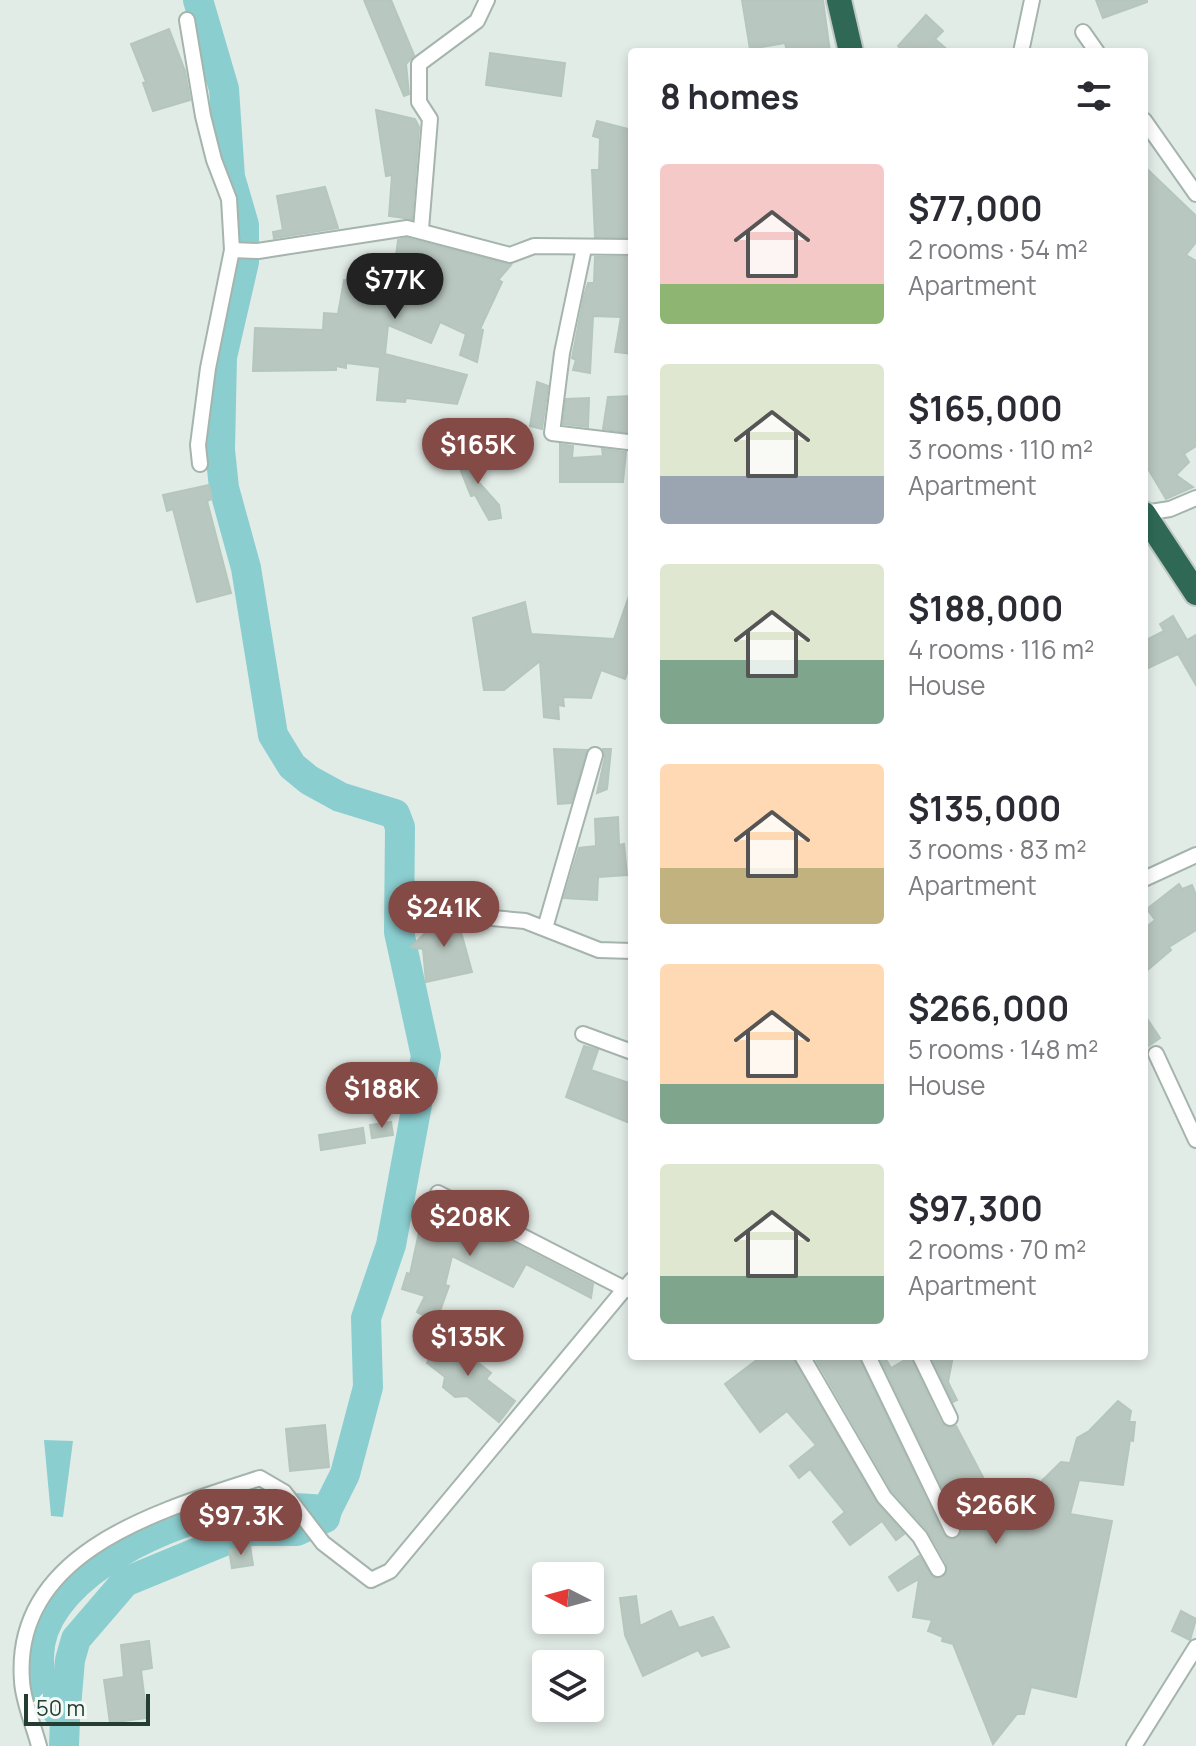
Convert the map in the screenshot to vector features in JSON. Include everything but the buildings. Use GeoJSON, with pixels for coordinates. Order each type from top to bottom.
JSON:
{"type":"FeatureCollection","features":[{"type":"Feature","properties":{"kind":"highway"},"geometry":{"type":"LineString","coordinates":[[839,0],[850,48]]}},
{"type":"Feature","properties":{"kind":"highway"},"geometry":{"type":"LineString","coordinates":[[1148,520],[1196,593]]}},
{"type":"Feature","properties":{"kind":"street"},"geometry":{"type":"LineString","coordinates":[[421,229],[425,143],[430,119],[419,102],[419,64],[477,21],[487,0]]}},
{"type":"Feature","properties":{"kind":"street"},"geometry":{"type":"LineString","coordinates":[[1022,48],[1032,0]]}},
{"type":"Feature","properties":{"kind":"street"},"geometry":{"type":"LineString","coordinates":[[187,20],[203,116],[214,160],[229,199],[232,250],[208,368],[198,445],[200,464]]}},
{"type":"Feature","properties":{"kind":"street"},"geometry":{"type":"LineString","coordinates":[[1083,32],[1094,48]]}},
{"type":"Feature","properties":{"kind":"street"},"geometry":{"type":"LineString","coordinates":[[1148,126],[1196,194]]}},
{"type":"Feature","properties":{"kind":"street"},"geometry":{"type":"LineString","coordinates":[[232,250],[258,251],[393,230],[421,229],[510,255],[534,246],[628,247]]}},
{"type":"Feature","properties":{"kind":"street"},"geometry":{"type":"LineString","coordinates":[[584,248],[562,353],[552,433],[628,442]]}},
{"type":"Feature","properties":{"kind":"street"},"geometry":{"type":"LineString","coordinates":[[1148,513],[1170,509],[1196,498]]}},
{"type":"Feature","properties":{"kind":"street"},"geometry":{"type":"LineString","coordinates":[[545,928],[595,755]]}},
{"type":"Feature","properties":{"kind":"street"},"geometry":{"type":"LineString","coordinates":[[1148,872],[1196,855]]}},
{"type":"Feature","properties":{"kind":"street"},"geometry":{"type":"LineString","coordinates":[[460,915],[525,921],[599,950],[628,951]]}},
{"type":"Feature","properties":{"kind":"street"},"geometry":{"type":"LineString","coordinates":[[583,1034],[628,1051]]}},
{"type":"Feature","properties":{"kind":"street"},"geometry":{"type":"LineString","coordinates":[[1156,1054],[1196,1140]]}},
{"type":"Feature","properties":{"kind":"street"},"geometry":{"type":"LineString","coordinates":[[438,1193],[628,1284]]}},
{"type":"Feature","properties":{"kind":"street"},"geometry":{"type":"LineString","coordinates":[[39,1746],[22,1682],[27,1621],[56,1575],[87,1549],[212,1494],[260,1478],[284,1492],[323,1543],[371,1580],[390,1571],[628,1287]]}},
{"type":"Feature","properties":{"kind":"street"},"geometry":{"type":"LineString","coordinates":[[804,1360],[884,1497],[920,1537],[938,1569]]}},
{"type":"Feature","properties":{"kind":"street"},"geometry":{"type":"LineString","coordinates":[[870,1360],[952,1530]]}},
{"type":"Feature","properties":{"kind":"street"},"geometry":{"type":"LineString","coordinates":[[922,1360],[950,1418]]}},
{"type":"Feature","properties":{"kind":"street"},"geometry":{"type":"LineString","coordinates":[[1134,1746],[1196,1647]]}},
{"type":"Feature","properties":{"kind":"water"},"geometry":{"type":"Polygon","coordinates":[[[44,1440],[73,1441],[63,1517],[51,1516],[44,1440]]]}},
{"type":"Feature","properties":{"kind":"waterway"},"geometry":{"type":"LineString","coordinates":[[64,1746],[65,1719],[45,1693],[39,1660],[43,1632],[57,1606],[78,1582],[135,1544],[195,1519],[248,1508],[327,1510],[345,1474],[368,1387],[366,1318],[391,1245],[426,1056],[399,932],[400,827],[395,814],[340,797],[309,780],[292,766],[273,735],[246,568],[224,488],[220,450],[222,357],[244,262],[244,225],[230,177],[224,89],[198,0]]}},
{"type":"Feature","properties":{"kind":"waterway"},"geometry":{"type":"LineString","coordinates":[[65,1719],[70,1660],[76,1639],[125,1582],[249,1531],[297,1531],[325,1518],[327,1510]]}}]}
